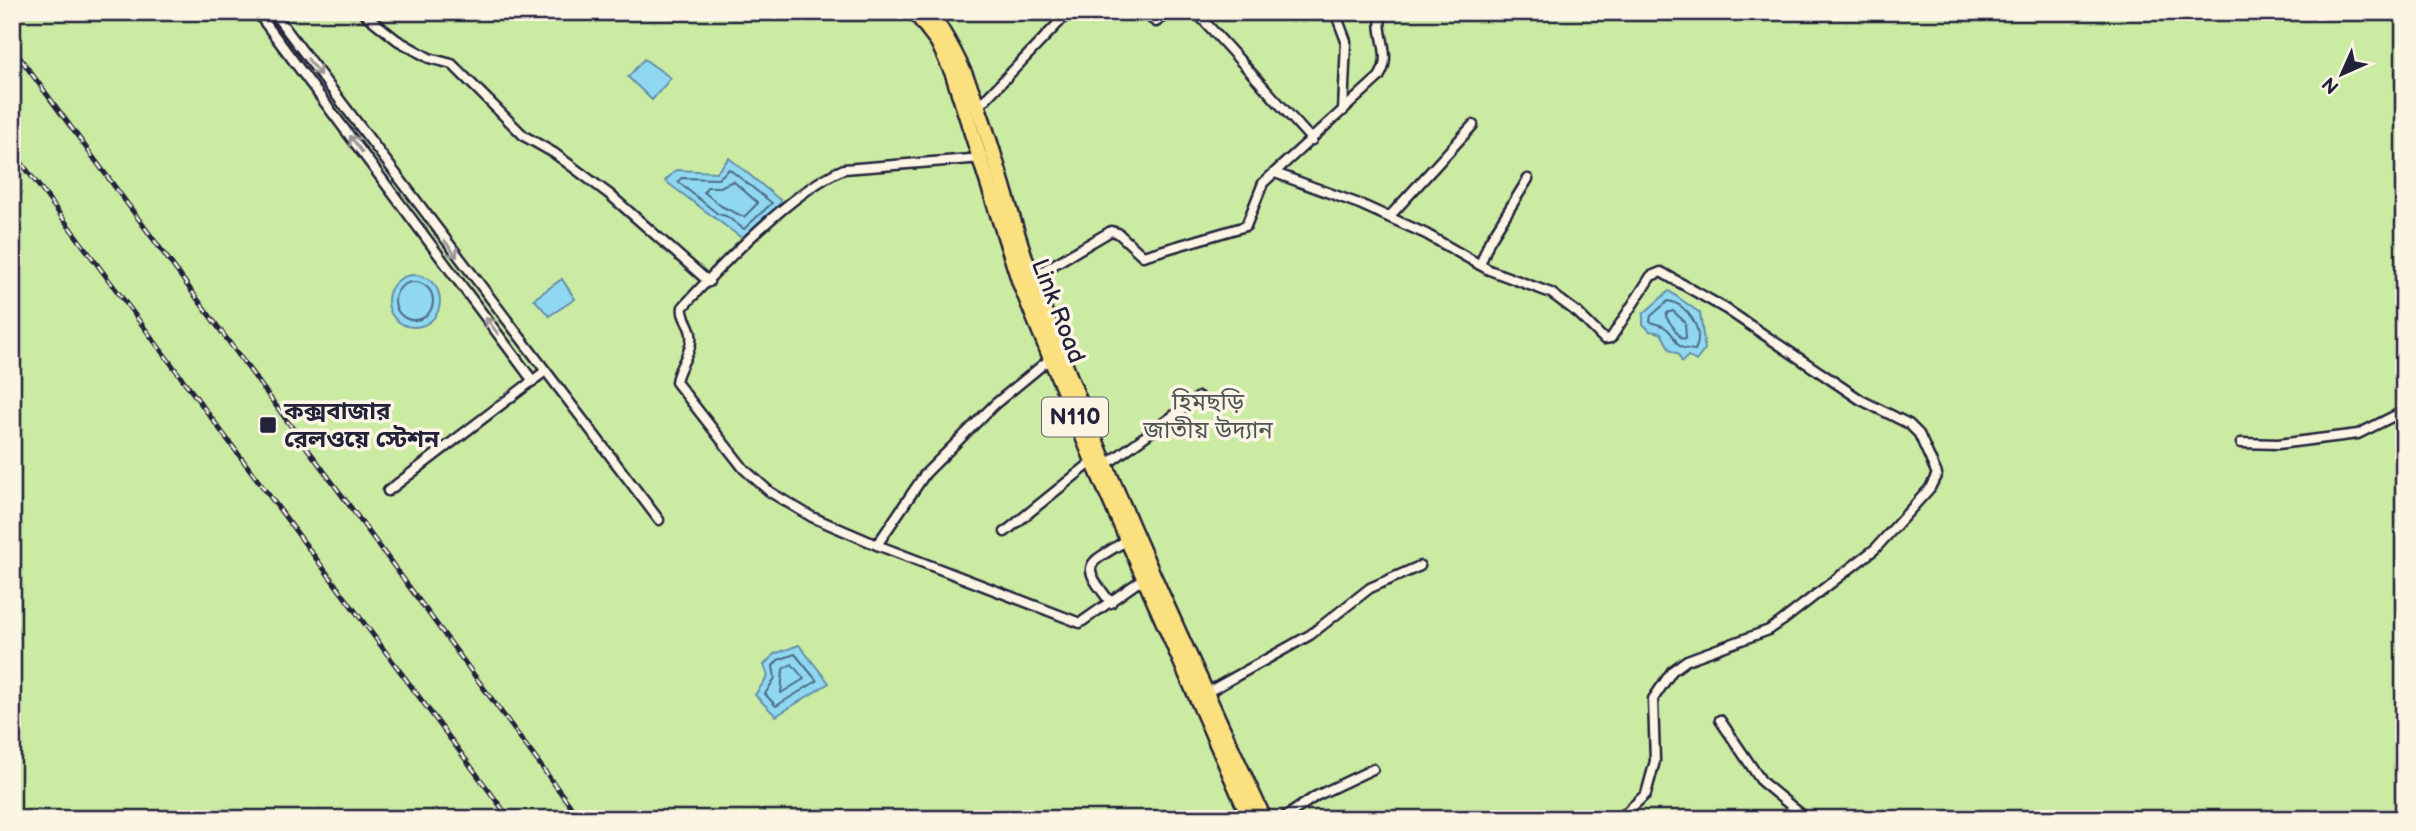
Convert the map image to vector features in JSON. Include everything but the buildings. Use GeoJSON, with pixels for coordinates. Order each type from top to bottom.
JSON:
{"type":"FeatureCollection","features":[{"type":"Feature","properties":{"kind":"highway","name":"Link Road"},"geometry":{"type":"LineString","coordinates":[[915,12],[938,42],[953,74],[987,158],[1127,540],[1250,819]]}},
{"type":"Feature","properties":{"kind":"highway","name":"Link Road"},"geometry":{"type":"LineString","coordinates":[[929,12],[962,65],[978,107],[987,158],[1020,283],[1051,358],[1264,819]]}},
{"type":"Feature","properties":{"kind":"street"},"geometry":{"type":"LineString","coordinates":[[257,12],[533,381]]}},
{"type":"Feature","properties":{"kind":"street"},"geometry":{"type":"LineString","coordinates":[[273,12],[659,520]]}},
{"type":"Feature","properties":{"kind":"street"},"geometry":{"type":"LineString","coordinates":[[362,12],[418,52],[452,64],[524,136],[554,153],[609,194],[709,282]]}},
{"type":"Feature","properties":{"kind":"street"},"geometry":{"type":"LineString","coordinates":[[978,107],[1069,12]]}},
{"type":"Feature","properties":{"kind":"street"},"geometry":{"type":"LineString","coordinates":[[1142,12],[1156,22],[1171,12]]}},
{"type":"Feature","properties":{"kind":"street"},"geometry":{"type":"LineString","coordinates":[[1196,12],[1312,140]]}},
{"type":"Feature","properties":{"kind":"street"},"geometry":{"type":"LineString","coordinates":[[1335,12],[1346,41],[1343,111]]}},
{"type":"Feature","properties":{"kind":"street"},"geometry":{"type":"LineString","coordinates":[[1031,278],[1111,231],[1118,233],[1143,256],[1238,230],[1250,219],[1259,189],[1385,68],[1387,58],[1380,19],[1382,12]]}},
{"type":"Feature","properties":{"kind":"street"},"geometry":{"type":"LineString","coordinates":[[1389,217],[1473,125]]}},
{"type":"Feature","properties":{"kind":"street"},"geometry":{"type":"LineString","coordinates":[[987,158],[844,169],[825,177],[750,238],[682,307],[691,333],[690,346],[677,372],[679,388],[698,407],[744,468],[770,492],[812,517],[877,545],[1074,622],[1084,622],[1144,578]]}},
{"type":"Feature","properties":{"kind":"street"},"geometry":{"type":"LineString","coordinates":[[1275,173],[1389,217],[1480,265],[1551,293],[1607,340],[1651,276],[1661,272],[1726,309],[1861,400],[1909,424],[1919,434],[1937,474],[1930,488],[1875,549],[1769,629],[1687,660],[1672,671],[1653,699],[1655,761],[1646,794],[1619,819]]}},
{"type":"Feature","properties":{"kind":"street"},"geometry":{"type":"LineString","coordinates":[[1480,265],[1498,224],[1528,179]]}},
{"type":"Feature","properties":{"kind":"street"},"geometry":{"type":"LineString","coordinates":[[877,545],[925,474],[995,404],[1051,358]]}},
{"type":"Feature","properties":{"kind":"street"},"geometry":{"type":"LineString","coordinates":[[388,491],[544,372]]}},
{"type":"Feature","properties":{"kind":"street"},"geometry":{"type":"LineString","coordinates":[[1005,532],[1100,463],[1199,397]]}},
{"type":"Feature","properties":{"kind":"street"},"geometry":{"type":"LineString","coordinates":[[2241,443],[2278,444],[2358,433],[2404,411]]}},
{"type":"Feature","properties":{"kind":"street"},"geometry":{"type":"LineString","coordinates":[[1111,603],[1089,575],[1089,568],[1094,561],[1127,540]]}},
{"type":"Feature","properties":{"kind":"street"},"geometry":{"type":"LineString","coordinates":[[1206,693],[1310,635],[1370,588],[1420,566]]}},
{"type":"Feature","properties":{"kind":"street"},"geometry":{"type":"LineString","coordinates":[[1720,720],[1762,782],[1807,819]]}},
{"type":"Feature","properties":{"kind":"street"},"geometry":{"type":"LineString","coordinates":[[1282,819],[1317,796],[1374,769]]}},
{"type":"Feature","properties":{"kind":"green space","name":"হিমছড়ি জাতীয় উদ্যান"},"geometry":{"type":"Polygon","coordinates":[[[12,12],[2404,12],[2404,819],[12,819],[12,12]]]}},
{"type":"Feature","properties":{"kind":"water"},"geometry":{"type":"Polygon","coordinates":[[[644,59],[671,78],[652,100],[628,77],[644,59]]]}},
{"type":"Feature","properties":{"kind":"water"},"geometry":{"type":"Polygon","coordinates":[[[729,158],[785,204],[743,239],[665,181],[676,170],[717,172],[729,158]]]}},
{"type":"Feature","properties":{"kind":"water"},"geometry":{"type":"Polygon","coordinates":[[[414,275],[433,282],[440,301],[433,320],[414,327],[395,320],[388,301],[395,282],[414,275]]]}},
{"type":"Feature","properties":{"kind":"water"},"geometry":{"type":"Polygon","coordinates":[[[562,279],[575,299],[549,316],[534,299],[562,279]]]}},
{"type":"Feature","properties":{"kind":"water"},"geometry":{"type":"Polygon","coordinates":[[[1669,291],[1700,313],[1705,349],[1696,361],[1688,356],[1682,362],[1678,354],[1670,350],[1661,333],[1650,331],[1643,324],[1643,314],[1669,291]]]}},
{"type":"Feature","properties":{"kind":"water"},"geometry":{"type":"Polygon","coordinates":[[[799,645],[829,683],[776,716],[755,695],[768,676],[764,665],[774,654],[799,645]]]}},
{"type":"Feature","properties":{"kind":"railway"},"geometry":{"type":"LineString","coordinates":[[12,47],[580,819]]}},
{"type":"Feature","properties":{"kind":"railway"},"geometry":{"type":"LineString","coordinates":[[12,150],[510,819]]}},
{"type":"Feature","properties":{"kind":"place","name":"কক্সবাজার রেলওয়ে স্টেশন"},"geometry":{"type":"Point","coordinates":[268,425]}}]}
